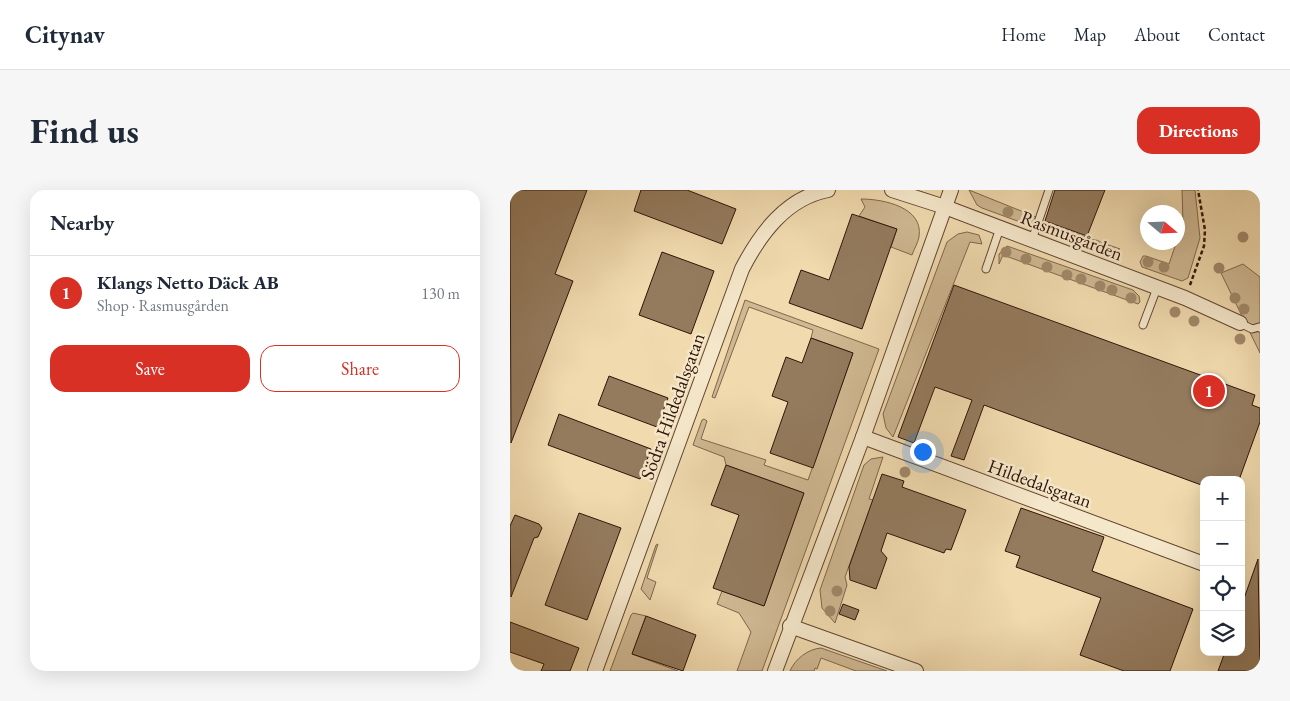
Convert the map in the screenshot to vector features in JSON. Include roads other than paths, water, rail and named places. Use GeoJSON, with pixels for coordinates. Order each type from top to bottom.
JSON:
{"type":"FeatureCollection","features":[{"type":"Feature","properties":{"kind":"street","name":"Södra Hildedalsgatan"},"geometry":{"type":"LineString","coordinates":[[595,671],[742,269],[762,234],[791,205],[828,190]]}},
{"type":"Feature","properties":{"kind":"street"},"geometry":{"type":"LineString","coordinates":[[892,190],[944,206]]}},
{"type":"Feature","properties":{"kind":"street"},"geometry":{"type":"LineString","coordinates":[[774,671],[863,437],[951,190]]}},
{"type":"Feature","properties":{"kind":"street","name":"Rasmusgården"},"geometry":{"type":"LineString","coordinates":[[944,206],[1185,298],[1240,323]]}},
{"type":"Feature","properties":{"kind":"street","name":"Hildedalsgatan"},"geometry":{"type":"LineString","coordinates":[[863,437],[1200,563]]}},
{"type":"Feature","properties":{"kind":"street"},"geometry":{"type":"LineString","coordinates":[[790,626],[916,671]]}},
{"type":"Feature","properties":{"kind":"lane"},"geometry":{"type":"LineString","coordinates":[[1032,240],[1049,190]]}},
{"type":"Feature","properties":{"kind":"lane"},"geometry":{"type":"LineString","coordinates":[[986,269],[1000,228]]}},
{"type":"Feature","properties":{"kind":"lane"},"geometry":{"type":"LineString","coordinates":[[1143,326],[1157,288]]}},
{"type":"Feature","properties":{"kind":"lane"},"geometry":{"type":"LineString","coordinates":[[1240,323],[1252,329],[1259,326],[1260,328]]}},
{"type":"Feature","properties":{"kind":"place","name":"Klangs Netto Däck AB"},"geometry":{"type":"Point","coordinates":[1209,391]}}]}
